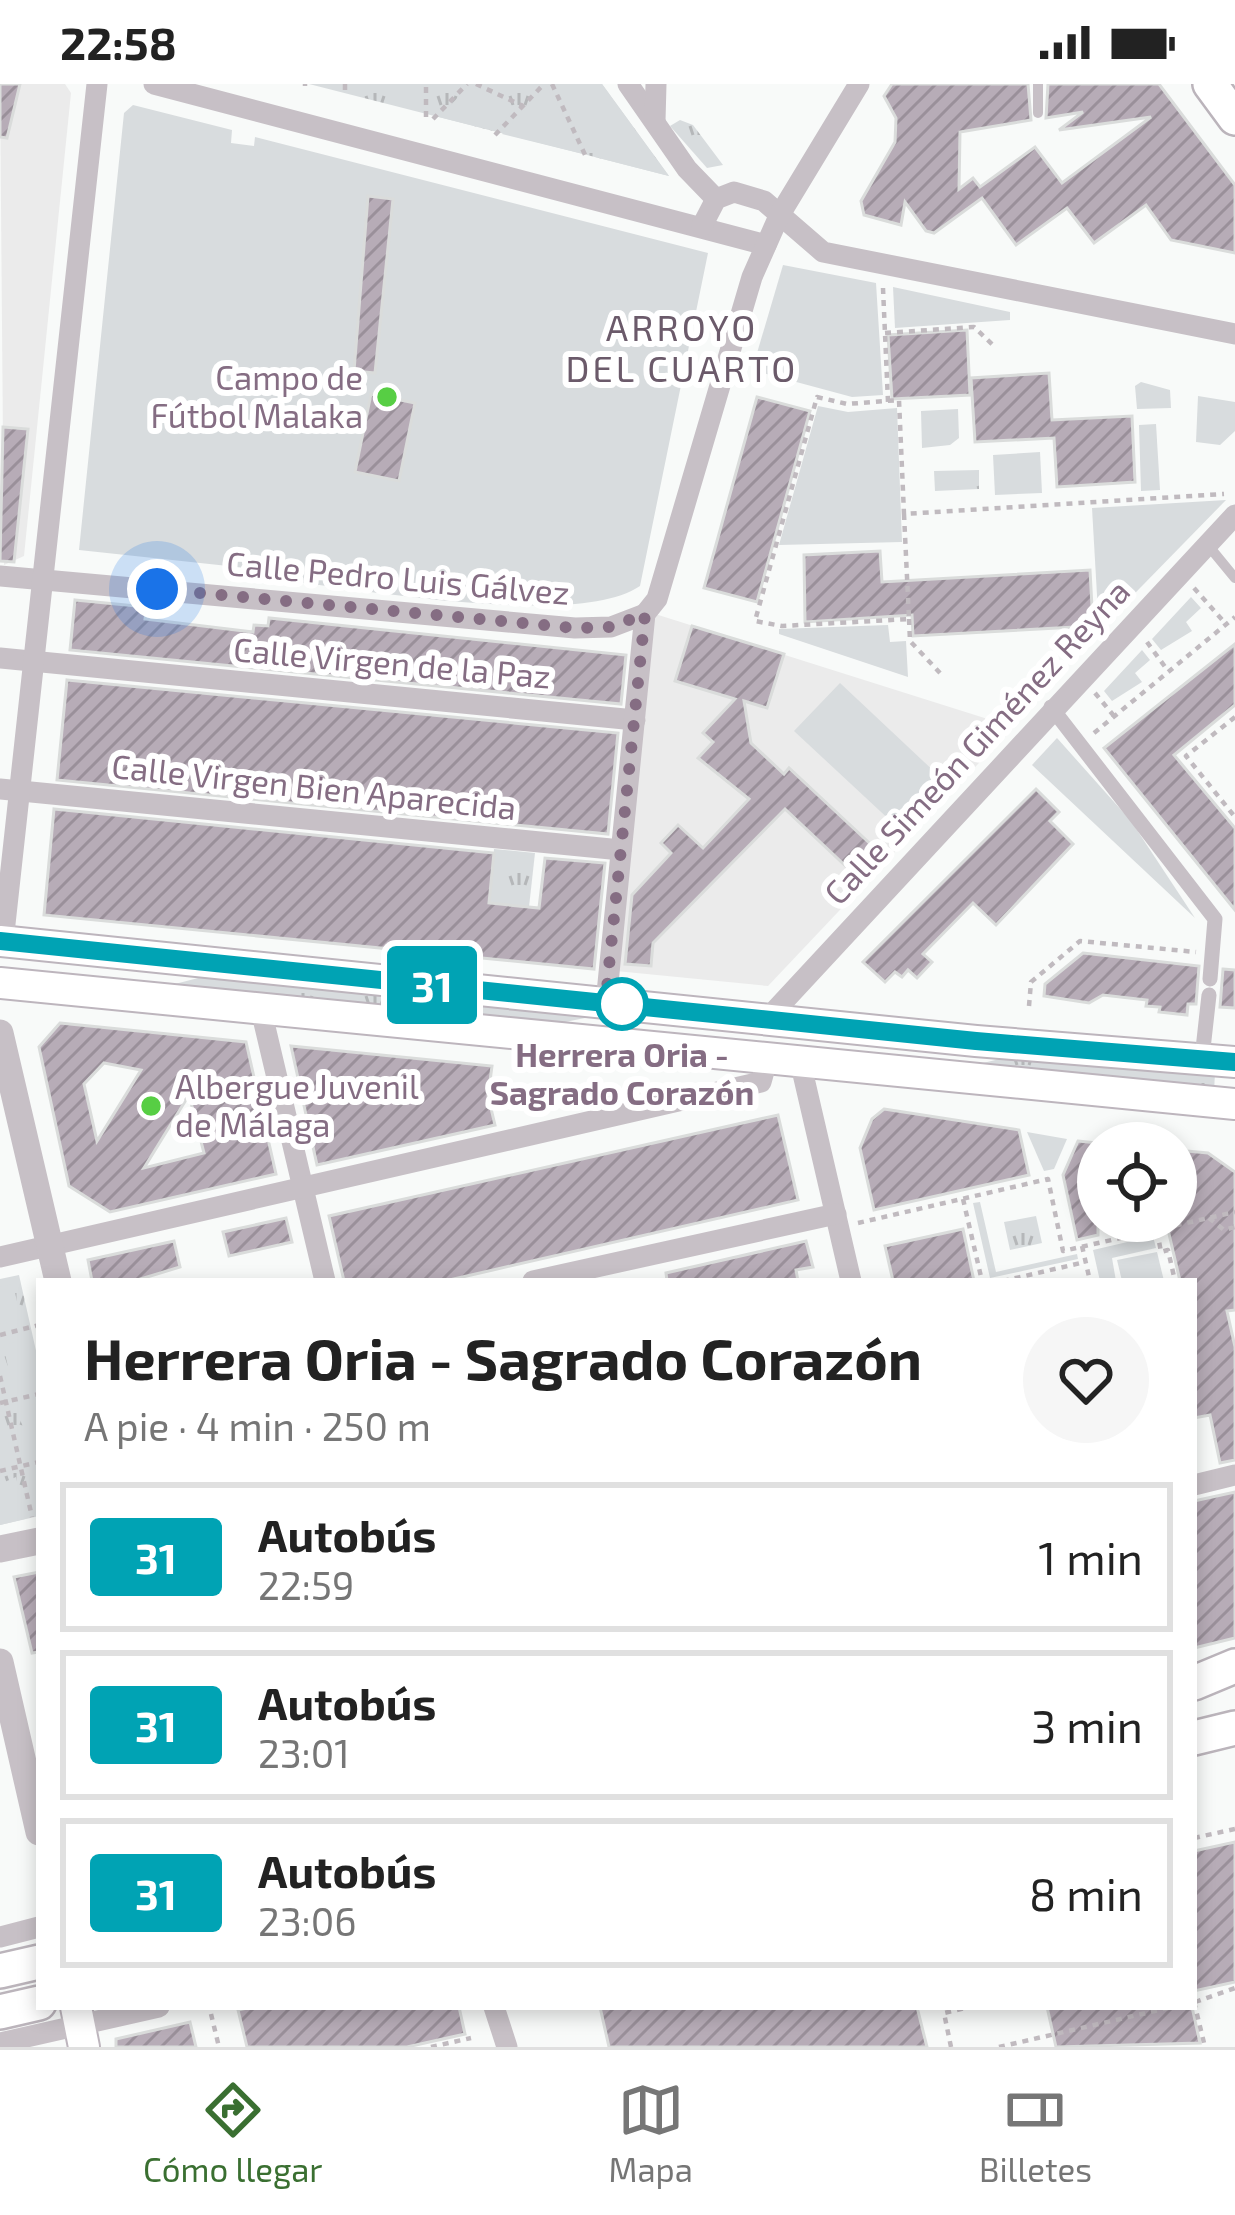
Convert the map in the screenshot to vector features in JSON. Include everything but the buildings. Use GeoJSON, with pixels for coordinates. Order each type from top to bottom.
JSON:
{"type":"FeatureCollection","features":[{"type":"Feature","properties":{"kind":"main road"},"geometry":{"type":"LineString","coordinates":[[1210,84],[1235,118]]}},
{"type":"Feature","properties":{"kind":"main road"},"geometry":{"type":"LineString","coordinates":[[1,951],[770,1016],[924,1036],[1235,1062]]}},
{"type":"Feature","properties":{"kind":"main road"},"geometry":{"type":"LineString","coordinates":[[0,982],[1235,1104]]}},
{"type":"Feature","properties":{"kind":"main road"},"geometry":{"type":"LineString","coordinates":[[705,1049],[748,1039],[770,1016]]}},
{"type":"Feature","properties":{"kind":"main road"},"geometry":{"type":"LineString","coordinates":[[768,1057],[770,1016]]}},
{"type":"Feature","properties":{"kind":"main road"},"geometry":{"type":"LineString","coordinates":[[800,1061],[822,1045],[924,1036]]}},
{"type":"Feature","properties":{"kind":"main road"},"geometry":{"type":"LineString","coordinates":[[1197,1681],[1235,1666]]}},
{"type":"Feature","properties":{"kind":"main road"},"geometry":{"type":"LineString","coordinates":[[1197,1692],[1235,1684]]}},
{"type":"Feature","properties":{"kind":"main road"},"geometry":{"type":"LineString","coordinates":[[1197,1737],[1235,1728]]}},
{"type":"Feature","properties":{"kind":"main road"},"geometry":{"type":"LineString","coordinates":[[0,1971],[36,1963]]}},
{"type":"Feature","properties":{"kind":"main road"},"geometry":{"type":"LineString","coordinates":[[0,2012],[36,2004]]}},
{"type":"Feature","properties":{"kind":"street"},"geometry":{"type":"LineString","coordinates":[[1,951],[9,790],[32,662],[97,84]]}},
{"type":"Feature","properties":{"kind":"street"},"geometry":{"type":"LineString","coordinates":[[154,84],[766,245]]}},
{"type":"Feature","properties":{"kind":"street"},"geometry":{"type":"LineString","coordinates":[[628,84],[716,199]]}},
{"type":"Feature","properties":{"kind":"street"},"geometry":{"type":"LineString","coordinates":[[655,121],[656,84]]}},
{"type":"Feature","properties":{"kind":"street"},"geometry":{"type":"LineString","coordinates":[[606,1003],[645,614],[658,599],[752,277],[778,216],[860,84]]}},
{"type":"Feature","properties":{"kind":"street"},"geometry":{"type":"LineString","coordinates":[[702,226],[716,199],[734,192],[764,201],[823,252],[1235,334]]}},
{"type":"Feature","properties":{"kind":"street","name":"Calle Simeón Giménez Reyna"},"geometry":{"type":"LineString","coordinates":[[770,1016],[1207,544],[1234,504]]}},
{"type":"Feature","properties":{"kind":"street","name":"Calle Pedro Luis Gálvez"},"geometry":{"type":"LineString","coordinates":[[0,576],[575,628],[611,627],[645,614]]}},
{"type":"Feature","properties":{"kind":"street","name":"Calle Virgen de la Paz"},"geometry":{"type":"LineString","coordinates":[[0,658],[634,719]]}},
{"type":"Feature","properties":{"kind":"street"},"geometry":{"type":"LineString","coordinates":[[1052,707],[1215,919],[1202,1058]]}},
{"type":"Feature","properties":{"kind":"street","name":"Calle Virgen Bien Aparecida"},"geometry":{"type":"LineString","coordinates":[[9,790],[621,850]]}},
{"type":"Feature","properties":{"kind":"street"},"geometry":{"type":"LineString","coordinates":[[261,1010],[324,1278]]}},
{"type":"Feature","properties":{"kind":"street"},"geometry":{"type":"LineString","coordinates":[[0,1033],[57,1278]]}},
{"type":"Feature","properties":{"kind":"street"},"geometry":{"type":"LineString","coordinates":[[0,1257],[761,1082],[768,1057]]}},
{"type":"Feature","properties":{"kind":"street"},"geometry":{"type":"LineString","coordinates":[[800,1061],[850,1278]]}},
{"type":"Feature","properties":{"kind":"street"},"geometry":{"type":"LineString","coordinates":[[548,1278],[837,1221]]}},
{"type":"Feature","properties":{"kind":"street"},"geometry":{"type":"LineString","coordinates":[[1197,1484],[1235,1475]]}},
{"type":"Feature","properties":{"kind":"street"},"geometry":{"type":"LineString","coordinates":[[0,1550],[36,1530]]}},
{"type":"Feature","properties":{"kind":"street"},"geometry":{"type":"LineString","coordinates":[[0,1662],[36,1819]]}},
{"type":"Feature","properties":{"kind":"street"},"geometry":{"type":"LineString","coordinates":[[0,1937],[36,1928]]}},
{"type":"Feature","properties":{"kind":"street"},"geometry":{"type":"LineString","coordinates":[[0,2043],[147,2010]]}},
{"type":"Feature","properties":{"kind":"street"},"geometry":{"type":"LineString","coordinates":[[495,2010],[507,2047]]}},
{"type":"Feature","properties":{"kind":"lane"},"geometry":{"type":"LineString","coordinates":[[1038,84],[1038,113]]}},
{"type":"Feature","properties":{"kind":"lane"},"geometry":{"type":"LineString","coordinates":[[1207,544],[1235,578]]}},
{"type":"Feature","properties":{"kind":"path"},"geometry":{"type":"LineString","coordinates":[[345,84],[345,96]]}},
{"type":"Feature","properties":{"kind":"path"},"geometry":{"type":"LineString","coordinates":[[427,84],[429,118],[466,84]]}},
{"type":"Feature","properties":{"kind":"path"},"geometry":{"type":"LineString","coordinates":[[476,84],[524,106]]}},
{"type":"Feature","properties":{"kind":"path"},"geometry":{"type":"LineString","coordinates":[[495,135],[544,84]]}},
{"type":"Feature","properties":{"kind":"path"},"geometry":{"type":"LineString","coordinates":[[552,84],[587,159]]}},
{"type":"Feature","properties":{"kind":"path"},"geometry":{"type":"LineString","coordinates":[[883,285],[887,402]]}},
{"type":"Feature","properties":{"kind":"path"},"geometry":{"type":"LineString","coordinates":[[885,333],[974,327],[994,346]]}},
{"type":"Feature","properties":{"kind":"path"},"geometry":{"type":"LineString","coordinates":[[909,619],[782,626],[755,621],[817,397],[848,404],[899,400],[904,514],[909,619],[910,641],[940,673]]}},
{"type":"Feature","properties":{"kind":"path"},"geometry":{"type":"LineString","coordinates":[[904,514],[1234,504]]}},
{"type":"Feature","properties":{"kind":"path"},"geometry":{"type":"LineString","coordinates":[[1197,592],[1226,624]]}},
{"type":"Feature","properties":{"kind":"path"},"geometry":{"type":"LineString","coordinates":[[1081,744],[1235,616]]}},
{"type":"Feature","properties":{"kind":"path"},"geometry":{"type":"LineString","coordinates":[[1148,644],[1168,671]]}},
{"type":"Feature","properties":{"kind":"path"},"geometry":{"type":"LineString","coordinates":[[1098,697],[1114,716]]}},
{"type":"Feature","properties":{"kind":"path"},"geometry":{"type":"LineString","coordinates":[[1235,717],[1186,756],[1235,817]]}},
{"type":"Feature","properties":{"kind":"path"},"geometry":{"type":"LineString","coordinates":[[1203,791],[1210,785]]}},
{"type":"Feature","properties":{"kind":"path"},"geometry":{"type":"LineString","coordinates":[[1029,1006],[1031,982],[1080,941],[1213,954]]}},
{"type":"Feature","properties":{"kind":"path"},"geometry":{"type":"LineString","coordinates":[[837,1221],[1048,1179],[1063,1251],[1100,1242]]}},
{"type":"Feature","properties":{"kind":"path"},"geometry":{"type":"LineString","coordinates":[[963,1199],[981,1278]]}},
{"type":"Feature","properties":{"kind":"path"},"geometry":{"type":"LineString","coordinates":[[1197,1221],[1235,1212]]}},
{"type":"Feature","properties":{"kind":"path"},"geometry":{"type":"LineString","coordinates":[[1209,1218],[1224,1230],[1235,1227]]}},
{"type":"Feature","properties":{"kind":"path"},"geometry":{"type":"LineString","coordinates":[[1159,1242],[1161,1252],[1168,1250],[1174,1278]]}},
{"type":"Feature","properties":{"kind":"path"},"geometry":{"type":"LineString","coordinates":[[1082,1246],[1089,1278]]}},
{"type":"Feature","properties":{"kind":"path"},"geometry":{"type":"LineString","coordinates":[[1016,1278],[1085,1262]]}},
{"type":"Feature","properties":{"kind":"path"},"geometry":{"type":"LineString","coordinates":[[0,1335],[36,1326]]}},
{"type":"Feature","properties":{"kind":"path"},"geometry":{"type":"LineString","coordinates":[[0,1376],[36,1530]]}},
{"type":"Feature","properties":{"kind":"path"},"geometry":{"type":"LineString","coordinates":[[3,1402],[36,1395]]}},
{"type":"Feature","properties":{"kind":"path"},"geometry":{"type":"LineString","coordinates":[[0,1471],[36,1463]]}},
{"type":"Feature","properties":{"kind":"path"},"geometry":{"type":"LineString","coordinates":[[1197,1837],[1235,1829]]}},
{"type":"Feature","properties":{"kind":"path"},"geometry":{"type":"LineString","coordinates":[[1197,2001],[1235,1988]]}},
{"type":"Feature","properties":{"kind":"path"},"geometry":{"type":"LineString","coordinates":[[951,2047],[944,2013],[957,2010]]}},
{"type":"Feature","properties":{"kind":"path"},"geometry":{"type":"LineString","coordinates":[[999,2047],[1159,2010]]}},
{"type":"Feature","properties":{"kind":"path"},"geometry":{"type":"LineString","coordinates":[[1196,2010],[1205,2047]]}},
{"type":"Feature","properties":{"kind":"path"},"geometry":{"type":"LineString","coordinates":[[211,2014],[219,2047]]}},
{"type":"Feature","properties":{"kind":"path"},"geometry":{"type":"LineString","coordinates":[[431,2047],[471,2038]]}},
{"type":"Feature","properties":{"kind":"shaded area"},"geometry":{"type":"Polygon","coordinates":[[[0,84],[65,84],[71,93],[24,556],[4,565],[0,84]]]}},
{"type":"Feature","properties":{"kind":"shaded area"},"geometry":{"type":"Polygon","coordinates":[[[652,613],[1013,727],[768,986],[616,971],[652,613]]]}},
{"type":"Feature","properties":{"kind":"green space"},"geometry":{"type":"Polygon","coordinates":[[[309,84],[602,84],[669,176],[309,84]]]}},
{"type":"Feature","properties":{"kind":"green space"},"geometry":{"type":"Polygon","coordinates":[[[471,84],[481,94],[516,107],[494,131],[439,117],[471,84]]]}},
{"type":"Feature","properties":{"kind":"green space"},"geometry":{"type":"Polygon","coordinates":[[[559,84],[602,84],[669,176],[595,157],[559,84]]]}},
{"type":"Feature","properties":{"kind":"green space"},"geometry":{"type":"Polygon","coordinates":[[[547,86],[575,136],[583,154],[502,134],[547,86]]]}},
{"type":"Feature","properties":{"kind":"green space","name":"Campo de Fútbol Malaka"},"geometry":{"type":"Polygon","coordinates":[[[133,105],[232,130],[231,143],[254,146],[255,137],[708,253],[640,586],[610,598],[569,604],[467,602],[280,580],[256,569],[79,550],[124,113],[133,105]]]}},
{"type":"Feature","properties":{"kind":"green space"},"geometry":{"type":"Polygon","coordinates":[[[680,120],[693,125],[723,165],[707,168],[670,126],[680,120]]]}},
{"type":"Feature","properties":{"kind":"green space"},"geometry":{"type":"Polygon","coordinates":[[[783,265],[876,283],[883,395],[852,397],[752,370],[783,265]]]}},
{"type":"Feature","properties":{"kind":"green space"},"geometry":{"type":"Polygon","coordinates":[[[893,287],[1010,312],[1010,320],[895,328],[893,287]]]}},
{"type":"Feature","properties":{"kind":"green space"},"geometry":{"type":"Polygon","coordinates":[[[1141,382],[1170,390],[1171,408],[1137,409],[1135,386],[1141,382]]]}},
{"type":"Feature","properties":{"kind":"green space"},"geometry":{"type":"Polygon","coordinates":[[[1198,396],[1235,402],[1235,431],[1220,445],[1196,442],[1198,396]]]}},
{"type":"Feature","properties":{"kind":"green space"},"geometry":{"type":"Polygon","coordinates":[[[818,406],[848,412],[897,408],[902,542],[779,545],[818,406]]]}},
{"type":"Feature","properties":{"kind":"green space"},"geometry":{"type":"Polygon","coordinates":[[[958,409],[959,438],[950,445],[922,448],[921,411],[958,409]]]}},
{"type":"Feature","properties":{"kind":"green space"},"geometry":{"type":"Polygon","coordinates":[[[1156,424],[1160,490],[1141,491],[1139,425],[1156,424]]]}},
{"type":"Feature","properties":{"kind":"green space"},"geometry":{"type":"Polygon","coordinates":[[[1040,452],[1042,493],[995,495],[993,455],[1040,452]]]}},
{"type":"Feature","properties":{"kind":"green space"},"geometry":{"type":"Polygon","coordinates":[[[979,470],[979,489],[935,491],[934,471],[979,470]]]}},
{"type":"Feature","properties":{"kind":"green space"},"geometry":{"type":"Polygon","coordinates":[[[1226,500],[1099,630],[1092,508],[1226,500]]]}},
{"type":"Feature","properties":{"kind":"green space"},"geometry":{"type":"Polygon","coordinates":[[[1191,597],[1201,608],[1186,622],[1192,631],[1161,650],[1152,639],[1191,597]]]}},
{"type":"Feature","properties":{"kind":"green space"},"geometry":{"type":"Polygon","coordinates":[[[888,625],[890,642],[906,641],[908,677],[779,634],[779,629],[888,625]]]}},
{"type":"Feature","properties":{"kind":"green space"},"geometry":{"type":"Polygon","coordinates":[[[1142,650],[1150,660],[1135,673],[1142,682],[1112,701],[1104,691],[1142,650]]]}},
{"type":"Feature","properties":{"kind":"green space"},"geometry":{"type":"Polygon","coordinates":[[[840,683],[939,776],[894,824],[794,731],[840,683]]]}},
{"type":"Feature","properties":{"kind":"green space"},"geometry":{"type":"Polygon","coordinates":[[[1057,738],[1131,821],[1195,918],[1032,765],[1057,738]]]}},
{"type":"Feature","properties":{"kind":"green space"},"geometry":{"type":"Polygon","coordinates":[[[494,849],[535,853],[529,907],[489,903],[494,849]]]}},
{"type":"Feature","properties":{"kind":"green space"},"geometry":{"type":"Polygon","coordinates":[[[206,976],[600,1015],[555,1024],[171,985],[206,976]]]}},
{"type":"Feature","properties":{"kind":"green space"},"geometry":{"type":"Polygon","coordinates":[[[1012,1056],[1215,1074],[1214,1091],[985,1069],[983,1063],[1012,1056]]]}},
{"type":"Feature","properties":{"kind":"green space"},"geometry":{"type":"Polygon","coordinates":[[[1027,1132],[1067,1139],[1054,1169],[1044,1171],[1027,1132]]]}},
{"type":"Feature","properties":{"kind":"green space"},"geometry":{"type":"Polygon","coordinates":[[[980,1202],[996,1272],[1077,1254],[1078,1259],[990,1278],[973,1203],[980,1202]]]}},
{"type":"Feature","properties":{"kind":"green space"},"geometry":{"type":"Polygon","coordinates":[[[1036,1216],[1042,1243],[1010,1250],[1004,1222],[1036,1216]]]}},
{"type":"Feature","properties":{"kind":"green space"},"geometry":{"type":"Polygon","coordinates":[[[1154,1242],[1156,1248],[1112,1258],[1115,1278],[1099,1278],[1093,1250],[1154,1242]]]}},
{"type":"Feature","properties":{"kind":"green space"},"geometry":{"type":"Polygon","coordinates":[[[1157,1252],[1163,1278],[1121,1278],[1117,1260],[1157,1252]]]}},
{"type":"Feature","properties":{"kind":"green space"},"geometry":{"type":"Polygon","coordinates":[[[19,1275],[36,1351],[36,1517],[0,1525],[0,1279],[19,1275]]]}},
{"type":"Feature","properties":{"kind":"green space"},"geometry":{"type":"Polygon","coordinates":[[[13,1284],[21,1319],[0,1324],[0,1287],[13,1284]]]}},
{"type":"Feature","properties":{"kind":"green space"},"geometry":{"type":"Polygon","coordinates":[[[26,1340],[34,1375],[11,1380],[3,1345],[26,1340]]]}},
{"type":"Feature","properties":{"kind":"green space"},"geometry":{"type":"Polygon","coordinates":[[[36,1404],[36,1451],[25,1453],[24,1429],[15,1408],[36,1404]]]}},
{"type":"Feature","properties":{"kind":"green space"},"geometry":{"type":"Polygon","coordinates":[[[16,1477],[25,1519],[0,1525],[0,1484],[16,1477]]]}},
{"type":"Feature","properties":{"kind":"bus line","name":"31"},"geometry":{"type":"LineString","coordinates":[[0,941],[770,1016],[976,1041],[1235,1062]]}},
{"type":"Feature","properties":{"kind":"place","name":"Campo de Fútbol Malaka"},"geometry":{"type":"Point","coordinates":[387,397]}},
{"type":"Feature","properties":{"kind":"place","name":"Herrera Oria - Sagrado Corazón"},"geometry":{"type":"Point","coordinates":[622,1004]}},
{"type":"Feature","properties":{"kind":"place","name":"Albergue Juvenil de Málaga"},"geometry":{"type":"Point","coordinates":[151,1106]}},
{"type":"Feature","properties":{"kind":"district","name":"ARROYO DEL CUARTO"},"geometry":{"type":"Point","coordinates":[682,348]}},
{"type":"Feature","properties":{"kind":"route"},"geometry":{"type":"LineString","coordinates":[[157,589],[575,628],[611,627],[645,614],[606,1003],[622,1004]]}}]}
